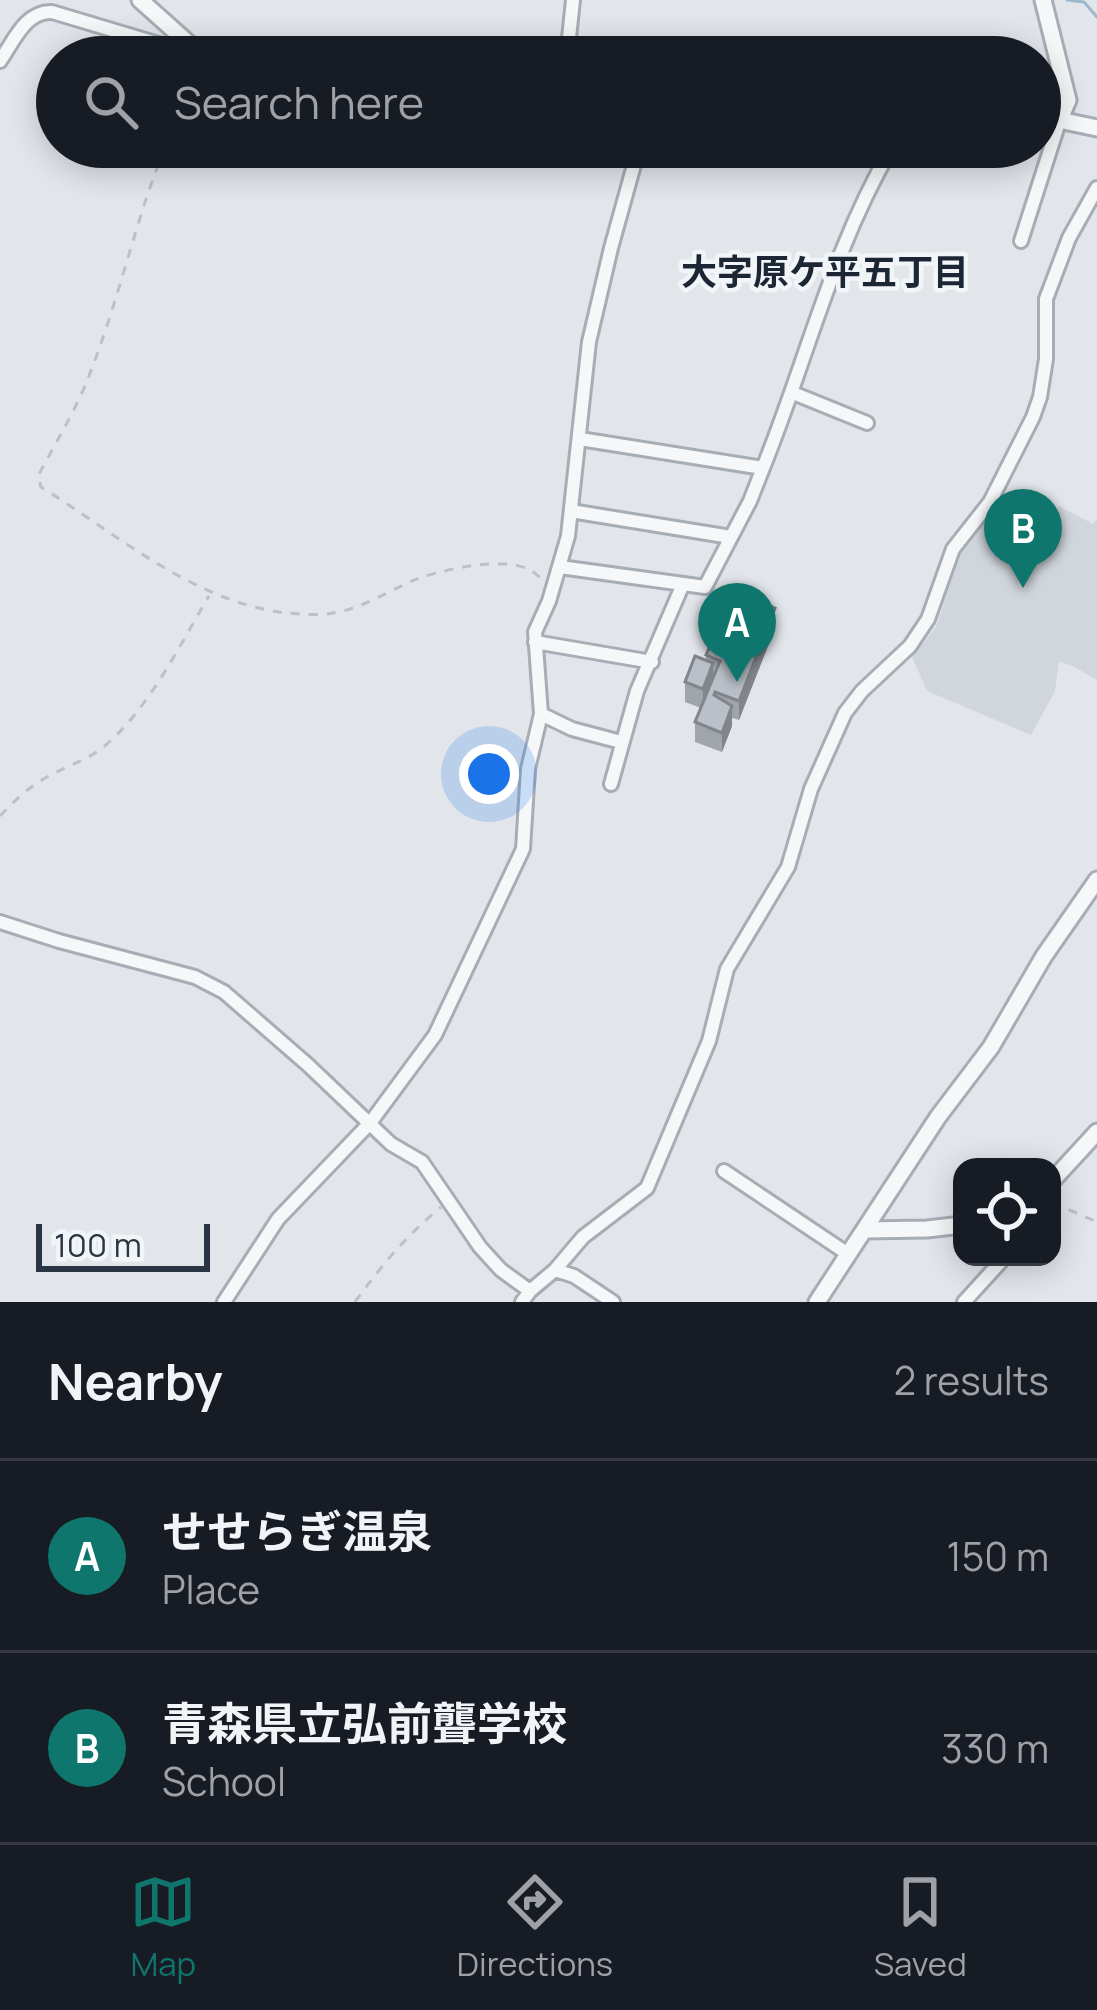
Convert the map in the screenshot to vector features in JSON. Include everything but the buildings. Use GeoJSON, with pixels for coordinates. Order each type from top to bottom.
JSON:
{"type":"FeatureCollection","features":[{"type":"Feature","properties":{"kind":"street"},"geometry":{"type":"LineString","coordinates":[[140,0],[181,36]]}},
{"type":"Feature","properties":{"kind":"street"},"geometry":{"type":"LineString","coordinates":[[569,36],[573,0]]}},
{"type":"Feature","properties":{"kind":"street"},"geometry":{"type":"LineString","coordinates":[[1043,0],[1052,36]]}},
{"type":"Feature","properties":{"kind":"street"},"geometry":{"type":"LineString","coordinates":[[0,61],[31,17],[40,12],[134,36]]}},
{"type":"Feature","properties":{"kind":"street"},"geometry":{"type":"LineString","coordinates":[[1061,72],[1068,100],[1061,117]]}},
{"type":"Feature","properties":{"kind":"street"},"geometry":{"type":"LineString","coordinates":[[1061,119],[1097,128]]}},
{"type":"Feature","properties":{"kind":"street"},"geometry":{"type":"LineString","coordinates":[[224,1302],[278,1219],[370,1123],[435,1035],[523,849],[528,769],[542,714],[535,642],[560,567],[572,511],[590,342],[633,168]]}},
{"type":"Feature","properties":{"kind":"street"},"geometry":{"type":"LineString","coordinates":[[560,567],[705,587],[763,468],[793,393],[824,292],[880,168]]}},
{"type":"Feature","properties":{"kind":"street"},"geometry":{"type":"LineString","coordinates":[[1021,241],[1044,168]]}},
{"type":"Feature","properties":{"kind":"street"},"geometry":{"type":"LineString","coordinates":[[0,922],[195,977],[224,992],[391,1144],[422,1162],[480,1247],[526,1296],[583,1237],[647,1188],[709,1041],[727,969],[788,868],[812,789],[845,713],[910,646],[928,619],[952,549],[990,502],[1033,417],[1046,359],[1046,299],[1069,238],[1097,188]]}},
{"type":"Feature","properties":{"kind":"street"},"geometry":{"type":"LineString","coordinates":[[793,393],[867,423]]}},
{"type":"Feature","properties":{"kind":"street"},"geometry":{"type":"LineString","coordinates":[[580,439],[763,468]]}},
{"type":"Feature","properties":{"kind":"street"},"geometry":{"type":"LineString","coordinates":[[572,511],[731,537]]}},
{"type":"Feature","properties":{"kind":"street"},"geometry":{"type":"LineString","coordinates":[[611,784],[637,691],[683,584]]}},
{"type":"Feature","properties":{"kind":"street"},"geometry":{"type":"LineString","coordinates":[[535,642],[652,662]]}},
{"type":"Feature","properties":{"kind":"street"},"geometry":{"type":"LineString","coordinates":[[542,714],[572,729],[621,742]]}},
{"type":"Feature","properties":{"kind":"street"},"geometry":{"type":"LineString","coordinates":[[817,1302],[938,1117],[991,1048],[1052,944],[1097,880]]}},
{"type":"Feature","properties":{"kind":"street"},"geometry":{"type":"LineString","coordinates":[[1061,1171],[1097,1132]]}},
{"type":"Feature","properties":{"kind":"street"},"geometry":{"type":"LineString","coordinates":[[724,1171],[848,1254]]}},
{"type":"Feature","properties":{"kind":"street"},"geometry":{"type":"LineString","coordinates":[[863,1230],[953,1226]]}},
{"type":"Feature","properties":{"kind":"street"},"geometry":{"type":"LineString","coordinates":[[964,1302],[996,1266]]}},
{"type":"Feature","properties":{"kind":"street"},"geometry":{"type":"LineString","coordinates":[[555,1270],[574,1276],[603,1300]]}},
{"type":"Feature","properties":{"kind":"path"},"geometry":{"type":"LineString","coordinates":[[157,168],[93,365],[38,482],[160,566],[210,593],[251,606],[332,614],[416,579],[475,563],[526,568],[554,588]]}},
{"type":"Feature","properties":{"kind":"path"},"geometry":{"type":"LineString","coordinates":[[0,816],[27,790],[86,760],[123,729],[210,593]]}},
{"type":"Feature","properties":{"kind":"path"},"geometry":{"type":"LineString","coordinates":[[355,1302],[411,1232],[447,1202]]}},
{"type":"Feature","properties":{"kind":"path"},"geometry":{"type":"LineString","coordinates":[[1061,1206],[1097,1222]]}},
{"type":"Feature","properties":{"kind":"shaded area"},"geometry":{"type":"Polygon","coordinates":[[[997,504],[1047,520],[1059,506],[1093,524],[1097,518],[1097,680],[1059,662],[1055,691],[1031,735],[927,691],[912,657],[936,627],[962,549],[997,504]]]}},
{"type":"Feature","properties":{"kind":"waterway"},"geometry":{"type":"LineString","coordinates":[[1067,0],[1084,2],[1097,17]]}},
{"type":"Feature","properties":{"kind":"place","name":"青森県立弘前聾学校"},"geometry":{"type":"Point","coordinates":[1023,588]}},
{"type":"Feature","properties":{"kind":"place","name":"せせらぎ温泉"},"geometry":{"type":"Point","coordinates":[737,682]}},
{"type":"Feature","properties":{"kind":"district","name":"大字原ケ平五丁目"},"geometry":{"type":"Point","coordinates":[825,272]}}]}
